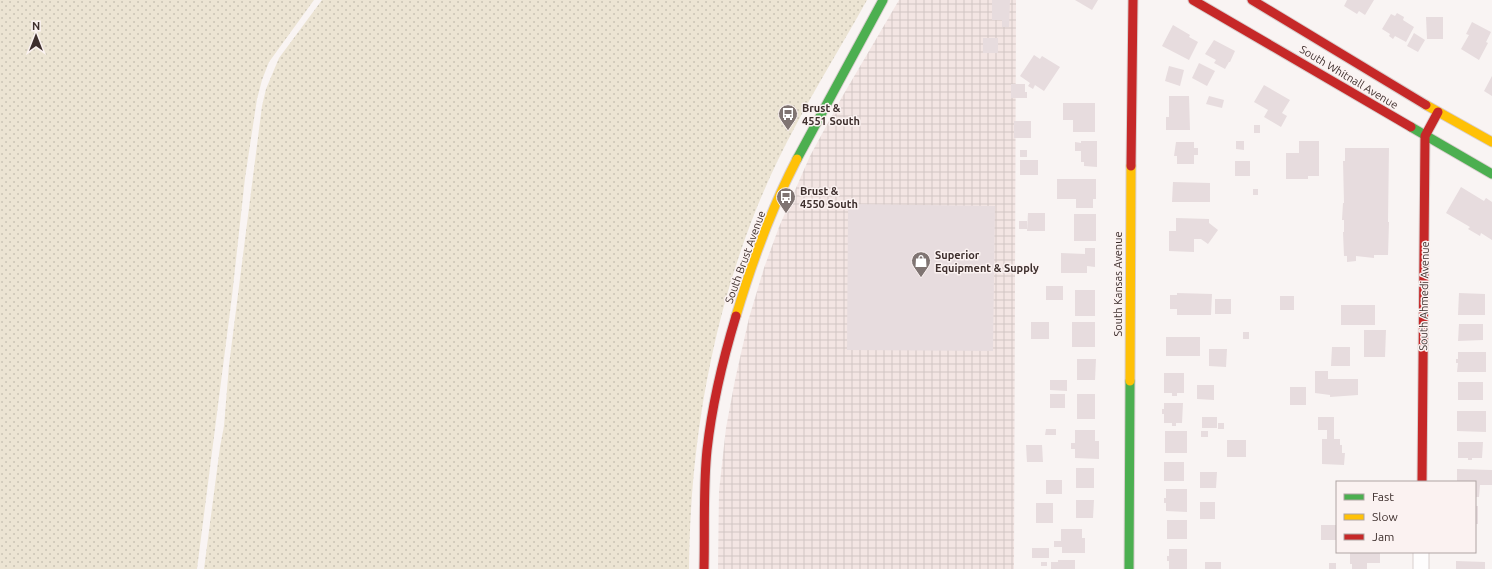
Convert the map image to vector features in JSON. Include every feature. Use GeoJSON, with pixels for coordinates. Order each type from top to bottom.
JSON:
{"type":"FeatureCollection","features":[{"type":"Feature","properties":{"kind":"street","name":"South Brust Avenue"},"geometry":{"type":"LineString","coordinates":[[704,569],[706,465],[709,437],[718,388],[738,311],[757,252],[793,167],[883,0]]}},
{"type":"Feature","properties":{"kind":"street","name":"South Kansas Avenue"},"geometry":{"type":"LineString","coordinates":[[1129,569],[1133,0]]}},
{"type":"Feature","properties":{"kind":"street","name":"South Whitnall Avenue"},"geometry":{"type":"LineString","coordinates":[[1193,0],[1293,54],[1425,136],[1492,174]]}},
{"type":"Feature","properties":{"kind":"street","name":"South Whitnall Avenue"},"geometry":{"type":"LineString","coordinates":[[1252,0],[1304,35],[1492,142]]}},
{"type":"Feature","properties":{"kind":"street","name":"South Ahmedi Avenue"},"geometry":{"type":"LineString","coordinates":[[1422,481],[1425,136],[1438,112]]}},
{"type":"Feature","properties":{"kind":"street"},"geometry":{"type":"LineString","coordinates":[[1421,553],[1421,569]]}},
{"type":"Feature","properties":{"kind":"shaded area"},"geometry":{"type":"Polygon","coordinates":[[[0,0],[314,0],[269,62],[257,99],[245,178],[232,296],[197,569],[0,569],[0,0]]]}},
{"type":"Feature","properties":{"kind":"shaded area"},"geometry":{"type":"Polygon","coordinates":[[[322,0],[867,0],[787,141],[756,210],[738,259],[723,309],[701,413],[691,517],[689,569],[204,569],[224,426],[229,365],[262,106],[266,89],[279,58],[322,0]]]}},
{"type":"Feature","properties":{"kind":"shaded area"},"geometry":{"type":"Polygon","coordinates":[[[899,0],[1016,0],[1014,569],[718,569],[719,491],[726,428],[749,318],[764,268],[779,227],[810,156],[842,97],[899,0]]]}},
{"type":"Feature","properties":{"kind":"building"},"geometry":{"type":"Polygon","coordinates":[[[992,0],[1010,0],[1009,27],[1002,27],[1002,20],[992,20],[992,0]]]}},
{"type":"Feature","properties":{"kind":"building"},"geometry":{"type":"Polygon","coordinates":[[[1075,0],[1098,0],[1092,10],[1075,0]]]}},
{"type":"Feature","properties":{"kind":"building"},"geometry":{"type":"Polygon","coordinates":[[[1347,0],[1374,0],[1365,15],[1359,11],[1357,14],[1344,6],[1347,0]]]}},
{"type":"Feature","properties":{"kind":"building"},"geometry":{"type":"Polygon","coordinates":[[[1397,13],[1404,17],[1403,20],[1414,27],[1406,42],[1395,36],[1393,39],[1389,36],[1390,34],[1382,29],[1391,14],[1395,16],[1397,13]]]}},
{"type":"Feature","properties":{"kind":"building"},"geometry":{"type":"Polygon","coordinates":[[[1426,17],[1443,17],[1443,39],[1427,39],[1426,17]]]}},
{"type":"Feature","properties":{"kind":"building"},"geometry":{"type":"Polygon","coordinates":[[[1472,22],[1491,32],[1486,42],[1488,43],[1479,60],[1461,49],[1469,35],[1466,34],[1472,22]]]}},
{"type":"Feature","properties":{"kind":"building"},"geometry":{"type":"Polygon","coordinates":[[[1173,25],[1190,35],[1189,37],[1198,42],[1189,60],[1162,46],[1173,25]]]}},
{"type":"Feature","properties":{"kind":"building"},"geometry":{"type":"Polygon","coordinates":[[[1414,33],[1425,40],[1418,52],[1407,46],[1414,33]]]}},
{"type":"Feature","properties":{"kind":"building"},"geometry":{"type":"Polygon","coordinates":[[[983,38],[998,38],[998,53],[983,53],[983,38]]]}},
{"type":"Feature","properties":{"kind":"building"},"geometry":{"type":"Polygon","coordinates":[[[1214,40],[1235,51],[1225,69],[1214,63],[1216,60],[1205,54],[1214,40]]]}},
{"type":"Feature","properties":{"kind":"building"},"geometry":{"type":"Polygon","coordinates":[[[1034,55],[1040,59],[1042,56],[1060,67],[1044,91],[1035,85],[1033,89],[1028,86],[1030,83],[1020,76],[1034,55]]]}},
{"type":"Feature","properties":{"kind":"building"},"geometry":{"type":"Polygon","coordinates":[[[1199,63],[1215,71],[1207,86],[1192,78],[1199,63]]]}},
{"type":"Feature","properties":{"kind":"building"},"geometry":{"type":"Polygon","coordinates":[[[1169,66],[1184,70],[1180,86],[1165,81],[1169,66]]]}},
{"type":"Feature","properties":{"kind":"building"},"geometry":{"type":"Polygon","coordinates":[[[1492,76],[1492,96],[1484,91],[1492,76]]]}},
{"type":"Feature","properties":{"kind":"building"},"geometry":{"type":"Polygon","coordinates":[[[1011,84],[1025,84],[1027,98],[1011,98],[1011,84]]]}},
{"type":"Feature","properties":{"kind":"building"},"geometry":{"type":"Polygon","coordinates":[[[1264,85],[1290,100],[1282,113],[1287,116],[1281,127],[1264,117],[1268,110],[1254,102],[1264,85]]]}},
{"type":"Feature","properties":{"kind":"building"},"geometry":{"type":"Polygon","coordinates":[[[1169,96],[1189,96],[1190,130],[1166,130],[1166,117],[1169,117],[1169,96]]]}},
{"type":"Feature","properties":{"kind":"building"},"geometry":{"type":"Polygon","coordinates":[[[1209,96],[1224,100],[1222,108],[1206,104],[1209,96]]]}},
{"type":"Feature","properties":{"kind":"building"},"geometry":{"type":"Polygon","coordinates":[[[1063,103],[1095,103],[1095,132],[1073,132],[1073,120],[1063,120],[1063,103]]]}},
{"type":"Feature","properties":{"kind":"building"},"geometry":{"type":"Polygon","coordinates":[[[1014,121],[1031,121],[1031,138],[1014,138],[1014,121]]]}},
{"type":"Feature","properties":{"kind":"building"},"geometry":{"type":"Polygon","coordinates":[[[1254,125],[1260,125],[1260,133],[1254,133],[1254,125]]]}},
{"type":"Feature","properties":{"kind":"building"},"geometry":{"type":"Polygon","coordinates":[[[1081,141],[1097,141],[1097,167],[1084,166],[1084,162],[1081,162],[1081,151],[1075,151],[1075,142],[1081,143],[1081,141]]]}},
{"type":"Feature","properties":{"kind":"building"},"geometry":{"type":"Polygon","coordinates":[[[1236,141],[1244,141],[1244,150],[1236,149],[1236,141]]]}},
{"type":"Feature","properties":{"kind":"building"},"geometry":{"type":"Polygon","coordinates":[[[1299,141],[1319,141],[1319,176],[1308,176],[1308,179],[1286,179],[1286,153],[1299,153],[1299,141]]]}},
{"type":"Feature","properties":{"kind":"building"},"geometry":{"type":"Polygon","coordinates":[[[1176,142],[1194,142],[1194,148],[1198,148],[1198,155],[1194,155],[1194,164],[1177,164],[1177,156],[1174,156],[1176,142]]]}},
{"type":"Feature","properties":{"kind":"building"},"geometry":{"type":"Polygon","coordinates":[[[1345,148],[1389,148],[1388,255],[1374,255],[1374,258],[1356,256],[1356,261],[1347,262],[1347,256],[1344,256],[1344,220],[1342,220],[1344,203],[1343,161],[1345,161],[1345,148]]]}},
{"type":"Feature","properties":{"kind":"building"},"geometry":{"type":"Polygon","coordinates":[[[1020,150],[1027,150],[1027,157],[1020,157],[1020,150]]]}},
{"type":"Feature","properties":{"kind":"building"},"geometry":{"type":"Polygon","coordinates":[[[1020,160],[1038,160],[1038,175],[1020,175],[1020,160]]]}},
{"type":"Feature","properties":{"kind":"building"},"geometry":{"type":"Polygon","coordinates":[[[1235,161],[1250,161],[1250,176],[1235,176],[1235,161]]]}},
{"type":"Feature","properties":{"kind":"building"},"geometry":{"type":"Polygon","coordinates":[[[1057,179],[1096,179],[1096,199],[1093,199],[1093,208],[1076,208],[1076,199],[1057,199],[1057,179]]]}},
{"type":"Feature","properties":{"kind":"building"},"geometry":{"type":"Polygon","coordinates":[[[1173,182],[1210,183],[1210,202],[1172,202],[1173,182]]]}},
{"type":"Feature","properties":{"kind":"building"},"geometry":{"type":"Polygon","coordinates":[[[1461,187],[1484,201],[1486,198],[1492,202],[1492,240],[1481,233],[1480,236],[1468,229],[1470,227],[1446,213],[1461,187]]]}},
{"type":"Feature","properties":{"kind":"building"},"geometry":{"type":"Polygon","coordinates":[[[1253,189],[1258,189],[1258,195],[1253,195],[1253,189]]]}},
{"type":"Feature","properties":{"kind":"building","name":"Superior Equipment & Supply"},"geometry":{"type":"Polygon","coordinates":[[[848,204],[995,206],[993,351],[847,350],[848,204]]]}},
{"type":"Feature","properties":{"kind":"building"},"geometry":{"type":"Polygon","coordinates":[[[1028,213],[1045,213],[1045,231],[1027,231],[1028,213]]]}},
{"type":"Feature","properties":{"kind":"building"},"geometry":{"type":"Polygon","coordinates":[[[1074,214],[1096,214],[1096,241],[1074,241],[1074,214]]]}},
{"type":"Feature","properties":{"kind":"building"},"geometry":{"type":"Polygon","coordinates":[[[1176,218],[1209,219],[1209,223],[1218,230],[1208,244],[1201,239],[1194,239],[1194,252],[1169,251],[1169,231],[1176,231],[1176,218]]]}},
{"type":"Feature","properties":{"kind":"building"},"geometry":{"type":"Polygon","coordinates":[[[1019,221],[1027,221],[1027,229],[1019,229],[1019,221]]]}},
{"type":"Feature","properties":{"kind":"building"},"geometry":{"type":"Polygon","coordinates":[[[1085,248],[1095,248],[1095,267],[1087,266],[1087,273],[1061,273],[1061,253],[1085,254],[1085,248]]]}},
{"type":"Feature","properties":{"kind":"building"},"geometry":{"type":"Polygon","coordinates":[[[1046,286],[1063,286],[1063,300],[1046,300],[1046,286]]]}},
{"type":"Feature","properties":{"kind":"building"},"geometry":{"type":"Polygon","coordinates":[[[1075,290],[1095,290],[1095,316],[1075,316],[1075,290]]]}},
{"type":"Feature","properties":{"kind":"building"},"geometry":{"type":"Polygon","coordinates":[[[1177,293],[1212,294],[1211,315],[1177,315],[1177,309],[1170,309],[1170,295],[1177,295],[1177,293]]]}},
{"type":"Feature","properties":{"kind":"building"},"geometry":{"type":"Polygon","coordinates":[[[1459,293],[1485,294],[1485,315],[1458,315],[1459,293]]]}},
{"type":"Feature","properties":{"kind":"building"},"geometry":{"type":"Polygon","coordinates":[[[1280,296],[1294,296],[1294,310],[1280,310],[1280,296]]]}},
{"type":"Feature","properties":{"kind":"building"},"geometry":{"type":"Polygon","coordinates":[[[1215,299],[1231,299],[1231,314],[1215,314],[1215,299]]]}},
{"type":"Feature","properties":{"kind":"building"},"geometry":{"type":"Polygon","coordinates":[[[1341,305],[1375,305],[1375,325],[1341,325],[1341,305]]]}},
{"type":"Feature","properties":{"kind":"building"},"geometry":{"type":"Polygon","coordinates":[[[1031,322],[1049,322],[1049,339],[1031,339],[1031,322]]]}},
{"type":"Feature","properties":{"kind":"building"},"geometry":{"type":"Polygon","coordinates":[[[1072,322],[1095,322],[1095,347],[1072,347],[1072,322]]]}},
{"type":"Feature","properties":{"kind":"building"},"geometry":{"type":"Polygon","coordinates":[[[1459,324],[1483,324],[1483,340],[1458,341],[1459,324]]]}},
{"type":"Feature","properties":{"kind":"building"},"geometry":{"type":"Polygon","coordinates":[[[1364,330],[1386,330],[1385,357],[1364,357],[1364,330]]]}},
{"type":"Feature","properties":{"kind":"building"},"geometry":{"type":"Polygon","coordinates":[[[1243,332],[1249,332],[1249,339],[1243,339],[1243,332]]]}},
{"type":"Feature","properties":{"kind":"building"},"geometry":{"type":"Polygon","coordinates":[[[1166,337],[1200,337],[1200,356],[1166,356],[1166,337]]]}},
{"type":"Feature","properties":{"kind":"building"},"geometry":{"type":"Polygon","coordinates":[[[1332,347],[1350,347],[1350,366],[1331,366],[1332,347]]]}},
{"type":"Feature","properties":{"kind":"building"},"geometry":{"type":"Polygon","coordinates":[[[1209,349],[1227,349],[1226,367],[1209,366],[1209,349]]]}},
{"type":"Feature","properties":{"kind":"building"},"geometry":{"type":"Polygon","coordinates":[[[1458,352],[1486,352],[1486,372],[1457,372],[1458,363],[1456,363],[1456,359],[1458,359],[1458,352]]]}},
{"type":"Feature","properties":{"kind":"building"},"geometry":{"type":"Polygon","coordinates":[[[1077,359],[1096,359],[1095,380],[1077,380],[1077,359]]]}},
{"type":"Feature","properties":{"kind":"building"},"geometry":{"type":"Polygon","coordinates":[[[1315,371],[1328,371],[1328,379],[1358,379],[1358,395],[1330,397],[1330,395],[1315,393],[1315,371]]]}},
{"type":"Feature","properties":{"kind":"building"},"geometry":{"type":"Polygon","coordinates":[[[1164,373],[1184,373],[1184,393],[1177,393],[1177,396],[1172,396],[1172,393],[1164,393],[1164,373]]]}},
{"type":"Feature","properties":{"kind":"building"},"geometry":{"type":"Polygon","coordinates":[[[1050,380],[1067,380],[1067,391],[1050,390],[1050,380]]]}},
{"type":"Feature","properties":{"kind":"building"},"geometry":{"type":"Polygon","coordinates":[[[1458,382],[1483,382],[1483,400],[1458,400],[1458,382]]]}},
{"type":"Feature","properties":{"kind":"building"},"geometry":{"type":"Polygon","coordinates":[[[1197,385],[1214,385],[1214,400],[1197,399],[1197,385]]]}},
{"type":"Feature","properties":{"kind":"building"},"geometry":{"type":"Polygon","coordinates":[[[1290,387],[1306,387],[1306,405],[1290,405],[1290,387]]]}},
{"type":"Feature","properties":{"kind":"building"},"geometry":{"type":"Polygon","coordinates":[[[1050,394],[1065,394],[1065,408],[1050,408],[1050,394]]]}},
{"type":"Feature","properties":{"kind":"building"},"geometry":{"type":"Polygon","coordinates":[[[1077,394],[1095,394],[1095,419],[1077,419],[1077,394]]]}},
{"type":"Feature","properties":{"kind":"building"},"geometry":{"type":"Polygon","coordinates":[[[1164,403],[1183,403],[1182,423],[1176,423],[1176,426],[1172,426],[1172,423],[1164,423],[1164,414],[1162,414],[1162,409],[1164,409],[1164,403]]]}},
{"type":"Feature","properties":{"kind":"building"},"geometry":{"type":"Polygon","coordinates":[[[1457,411],[1486,411],[1486,432],[1457,431],[1457,411]]]}},
{"type":"Feature","properties":{"kind":"building"},"geometry":{"type":"Polygon","coordinates":[[[1202,417],[1217,417],[1217,428],[1202,428],[1202,417]]]}},
{"type":"Feature","properties":{"kind":"building"},"geometry":{"type":"Polygon","coordinates":[[[1318,417],[1334,417],[1334,439],[1340,439],[1342,453],[1345,453],[1344,465],[1322,464],[1322,439],[1327,439],[1327,430],[1318,430],[1318,417]]]}},
{"type":"Feature","properties":{"kind":"building"},"geometry":{"type":"Polygon","coordinates":[[[1218,423],[1224,423],[1224,429],[1218,429],[1218,423]]]}},
{"type":"Feature","properties":{"kind":"building"},"geometry":{"type":"Polygon","coordinates":[[[1046,429],[1056,429],[1056,435],[1045,435],[1046,429]]]}},
{"type":"Feature","properties":{"kind":"building"},"geometry":{"type":"Polygon","coordinates":[[[1075,430],[1095,430],[1095,441],[1099,441],[1099,459],[1075,458],[1075,449],[1071,449],[1071,443],[1075,443],[1075,430]]]}},
{"type":"Feature","properties":{"kind":"building"},"geometry":{"type":"Polygon","coordinates":[[[1165,431],[1187,431],[1187,453],[1165,453],[1165,431]]]}},
{"type":"Feature","properties":{"kind":"building"},"geometry":{"type":"Polygon","coordinates":[[[1201,431],[1208,431],[1208,437],[1201,437],[1201,431]]]}},
{"type":"Feature","properties":{"kind":"building"},"geometry":{"type":"Polygon","coordinates":[[[1227,440],[1246,440],[1246,457],[1227,457],[1227,440]]]}},
{"type":"Feature","properties":{"kind":"building"},"geometry":{"type":"Polygon","coordinates":[[[1458,442],[1483,442],[1482,458],[1472,458],[1472,460],[1468,460],[1468,458],[1458,458],[1458,442]]]}},
{"type":"Feature","properties":{"kind":"building"},"geometry":{"type":"Polygon","coordinates":[[[1026,445],[1042,445],[1043,462],[1027,462],[1026,445]]]}},
{"type":"Feature","properties":{"kind":"building"},"geometry":{"type":"Polygon","coordinates":[[[1164,462],[1184,462],[1184,481],[1164,481],[1164,462]]]}},
{"type":"Feature","properties":{"kind":"building"},"geometry":{"type":"Polygon","coordinates":[[[1076,468],[1094,468],[1094,488],[1076,488],[1076,468]]]}},
{"type":"Feature","properties":{"kind":"building"},"geometry":{"type":"Polygon","coordinates":[[[1457,469],[1492,470],[1492,485],[1480,485],[1479,497],[1476,497],[1476,481],[1457,481],[1457,469]]]}},
{"type":"Feature","properties":{"kind":"building"},"geometry":{"type":"Polygon","coordinates":[[[1200,472],[1217,472],[1216,488],[1200,488],[1200,472]]]}},
{"type":"Feature","properties":{"kind":"building"},"geometry":{"type":"Polygon","coordinates":[[[1046,480],[1062,480],[1062,494],[1046,494],[1046,480]]]}},
{"type":"Feature","properties":{"kind":"building"},"geometry":{"type":"Polygon","coordinates":[[[1166,489],[1187,489],[1187,512],[1166,511],[1166,503],[1164,503],[1164,498],[1166,498],[1166,489]]]}},
{"type":"Feature","properties":{"kind":"building"},"geometry":{"type":"Polygon","coordinates":[[[1076,500],[1094,500],[1093,518],[1076,518],[1076,500]]]}},
{"type":"Feature","properties":{"kind":"building"},"geometry":{"type":"Polygon","coordinates":[[[1200,502],[1215,502],[1215,519],[1200,519],[1200,502]]]}},
{"type":"Feature","properties":{"kind":"building"},"geometry":{"type":"Polygon","coordinates":[[[1036,503],[1053,503],[1053,523],[1036,523],[1036,503]]]}},
{"type":"Feature","properties":{"kind":"building"},"geometry":{"type":"Polygon","coordinates":[[[1476,506],[1478,506],[1478,524],[1476,524],[1476,506]]]}},
{"type":"Feature","properties":{"kind":"building"},"geometry":{"type":"Polygon","coordinates":[[[1167,520],[1187,520],[1187,539],[1167,539],[1167,520]]]}},
{"type":"Feature","properties":{"kind":"building"},"geometry":{"type":"Polygon","coordinates":[[[1321,525],[1336,525],[1336,540],[1321,540],[1321,525]]]}},
{"type":"Feature","properties":{"kind":"building"},"geometry":{"type":"Polygon","coordinates":[[[1061,529],[1082,529],[1082,538],[1085,538],[1085,553],[1062,553],[1062,547],[1054,547],[1054,541],[1061,541],[1061,529]]]}},
{"type":"Feature","properties":{"kind":"building"},"geometry":{"type":"Polygon","coordinates":[[[1032,548],[1049,548],[1049,558],[1032,558],[1032,548]]]}},
{"type":"Feature","properties":{"kind":"building"},"geometry":{"type":"Polygon","coordinates":[[[1169,549],[1187,549],[1187,569],[1169,569],[1169,561],[1167,561],[1167,556],[1169,556],[1169,549]]]}},
{"type":"Feature","properties":{"kind":"building"},"geometry":{"type":"Polygon","coordinates":[[[1350,553],[1380,553],[1380,563],[1367,563],[1367,569],[1352,569],[1352,564],[1350,564],[1350,553]]]}},
{"type":"Feature","properties":{"kind":"building"},"geometry":{"type":"Polygon","coordinates":[[[1058,560],[1075,560],[1075,569],[1051,569],[1051,562],[1058,562],[1058,560]]]}},
{"type":"Feature","properties":{"kind":"building"},"geometry":{"type":"Polygon","coordinates":[[[1456,561],[1485,562],[1485,569],[1456,569],[1456,561]]]}},
{"type":"Feature","properties":{"kind":"building"},"geometry":{"type":"Polygon","coordinates":[[[1041,562],[1047,562],[1047,566],[1041,566],[1041,562]]]}},
{"type":"Feature","properties":{"kind":"building"},"geometry":{"type":"Polygon","coordinates":[[[1205,562],[1221,562],[1221,569],[1205,569],[1205,562]]]}},
{"type":"Feature","properties":{"kind":"building"},"geometry":{"type":"Polygon","coordinates":[[[1329,563],[1336,563],[1336,569],[1329,569],[1329,563]]]}},
{"type":"Feature","properties":{"kind":"traffic: fast"},"geometry":{"type":"LineString","coordinates":[[797,159],[883,0]]}},
{"type":"Feature","properties":{"kind":"traffic: fast"},"geometry":{"type":"LineString","coordinates":[[1411,127],[1492,174]]}},
{"type":"Feature","properties":{"kind":"traffic: fast"},"geometry":{"type":"LineString","coordinates":[[1129,569],[1130,381]]}},
{"type":"Feature","properties":{"kind":"traffic: slow"},"geometry":{"type":"LineString","coordinates":[[1426,105],[1492,142]]}},
{"type":"Feature","properties":{"kind":"traffic: slow"},"geometry":{"type":"LineString","coordinates":[[736,316],[763,236],[797,159]]}},
{"type":"Feature","properties":{"kind":"traffic: slow"},"geometry":{"type":"LineString","coordinates":[[1130,381],[1131,166]]}},
{"type":"Feature","properties":{"kind":"traffic: jam"},"geometry":{"type":"LineString","coordinates":[[1131,166],[1133,0]]}},
{"type":"Feature","properties":{"kind":"traffic: jam"},"geometry":{"type":"LineString","coordinates":[[1193,0],[1411,127]]}},
{"type":"Feature","properties":{"kind":"traffic: jam"},"geometry":{"type":"LineString","coordinates":[[1252,0],[1426,105]]}},
{"type":"Feature","properties":{"kind":"traffic: jam"},"geometry":{"type":"LineString","coordinates":[[1422,481],[1425,136],[1438,112]]}},
{"type":"Feature","properties":{"kind":"traffic: jam"},"geometry":{"type":"LineString","coordinates":[[704,569],[707,450],[718,382],[736,316]]}},
{"type":"Feature","properties":{"kind":"place","name":"Brust & 4551 South"},"geometry":{"type":"Point","coordinates":[788,131]}},
{"type":"Feature","properties":{"kind":"place","name":"Brust & 4550 South"},"geometry":{"type":"Point","coordinates":[786,214]}},
{"type":"Feature","properties":{"kind":"place","name":"Superior Equipment & Supply"},"geometry":{"type":"Point","coordinates":[921,278]}}]}
